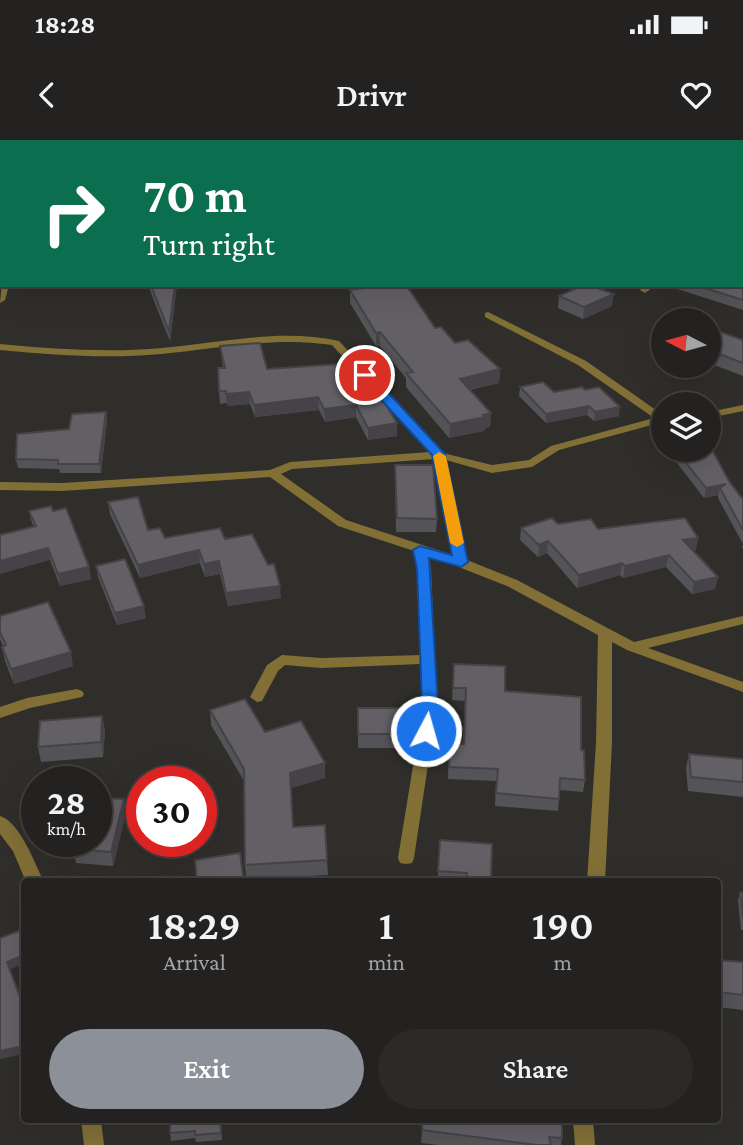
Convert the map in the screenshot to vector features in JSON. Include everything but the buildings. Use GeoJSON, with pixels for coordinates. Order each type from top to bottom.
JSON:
{"type":"FeatureCollection","features":[{"type":"Feature","properties":{"kind":"street"},"geometry":{"type":"LineString","coordinates":[[488,315],[582,363],[651,411]]}},
{"type":"Feature","properties":{"kind":"street"},"geometry":{"type":"LineString","coordinates":[[0,347],[83,354],[160,351],[265,339],[320,340],[335,343],[439,454],[461,562]]}},
{"type":"Feature","properties":{"kind":"street"},"geometry":{"type":"LineString","coordinates":[[721,413],[743,408]]}},
{"type":"Feature","properties":{"kind":"street"},"geometry":{"type":"LineString","coordinates":[[0,486],[62,487],[272,473],[290,466],[439,454],[492,469],[532,463],[555,448],[651,422]]}},
{"type":"Feature","properties":{"kind":"street"},"geometry":{"type":"LineString","coordinates":[[272,473],[342,523],[461,562],[513,583],[632,647],[743,687]]}},
{"type":"Feature","properties":{"kind":"street"},"geometry":{"type":"LineString","coordinates":[[406,858],[430,705],[424,569],[420,550]]}},
{"type":"Feature","properties":{"kind":"street"},"geometry":{"type":"LineString","coordinates":[[632,647],[743,620]]}},
{"type":"Feature","properties":{"kind":"street"},"geometry":{"type":"LineString","coordinates":[[596,878],[604,743],[605,633]]}},
{"type":"Feature","properties":{"kind":"street"},"geometry":{"type":"LineString","coordinates":[[257,697],[272,667],[282,660],[321,663],[428,659]]}},
{"type":"Feature","properties":{"kind":"street"},"geometry":{"type":"LineString","coordinates":[[0,713],[27,703],[77,694]]}},
{"type":"Feature","properties":{"kind":"street"},"geometry":{"type":"LineString","coordinates":[[0,822],[20,848],[33,878]]}},
{"type":"Feature","properties":{"kind":"street"},"geometry":{"type":"LineString","coordinates":[[91,1123],[94,1145]]}},
{"type":"Feature","properties":{"kind":"street"},"geometry":{"type":"LineString","coordinates":[[583,1123],[585,1145]]}},
{"type":"Feature","properties":{"kind":"slow traffic"},"geometry":{"type":"LineString","coordinates":[[439,456],[457,543]]}},
{"type":"Feature","properties":{"kind":"route"},"geometry":{"type":"LineString","coordinates":[[365,375],[439,454],[461,562],[420,550],[424,569],[430,705],[426,731]]}}]}
